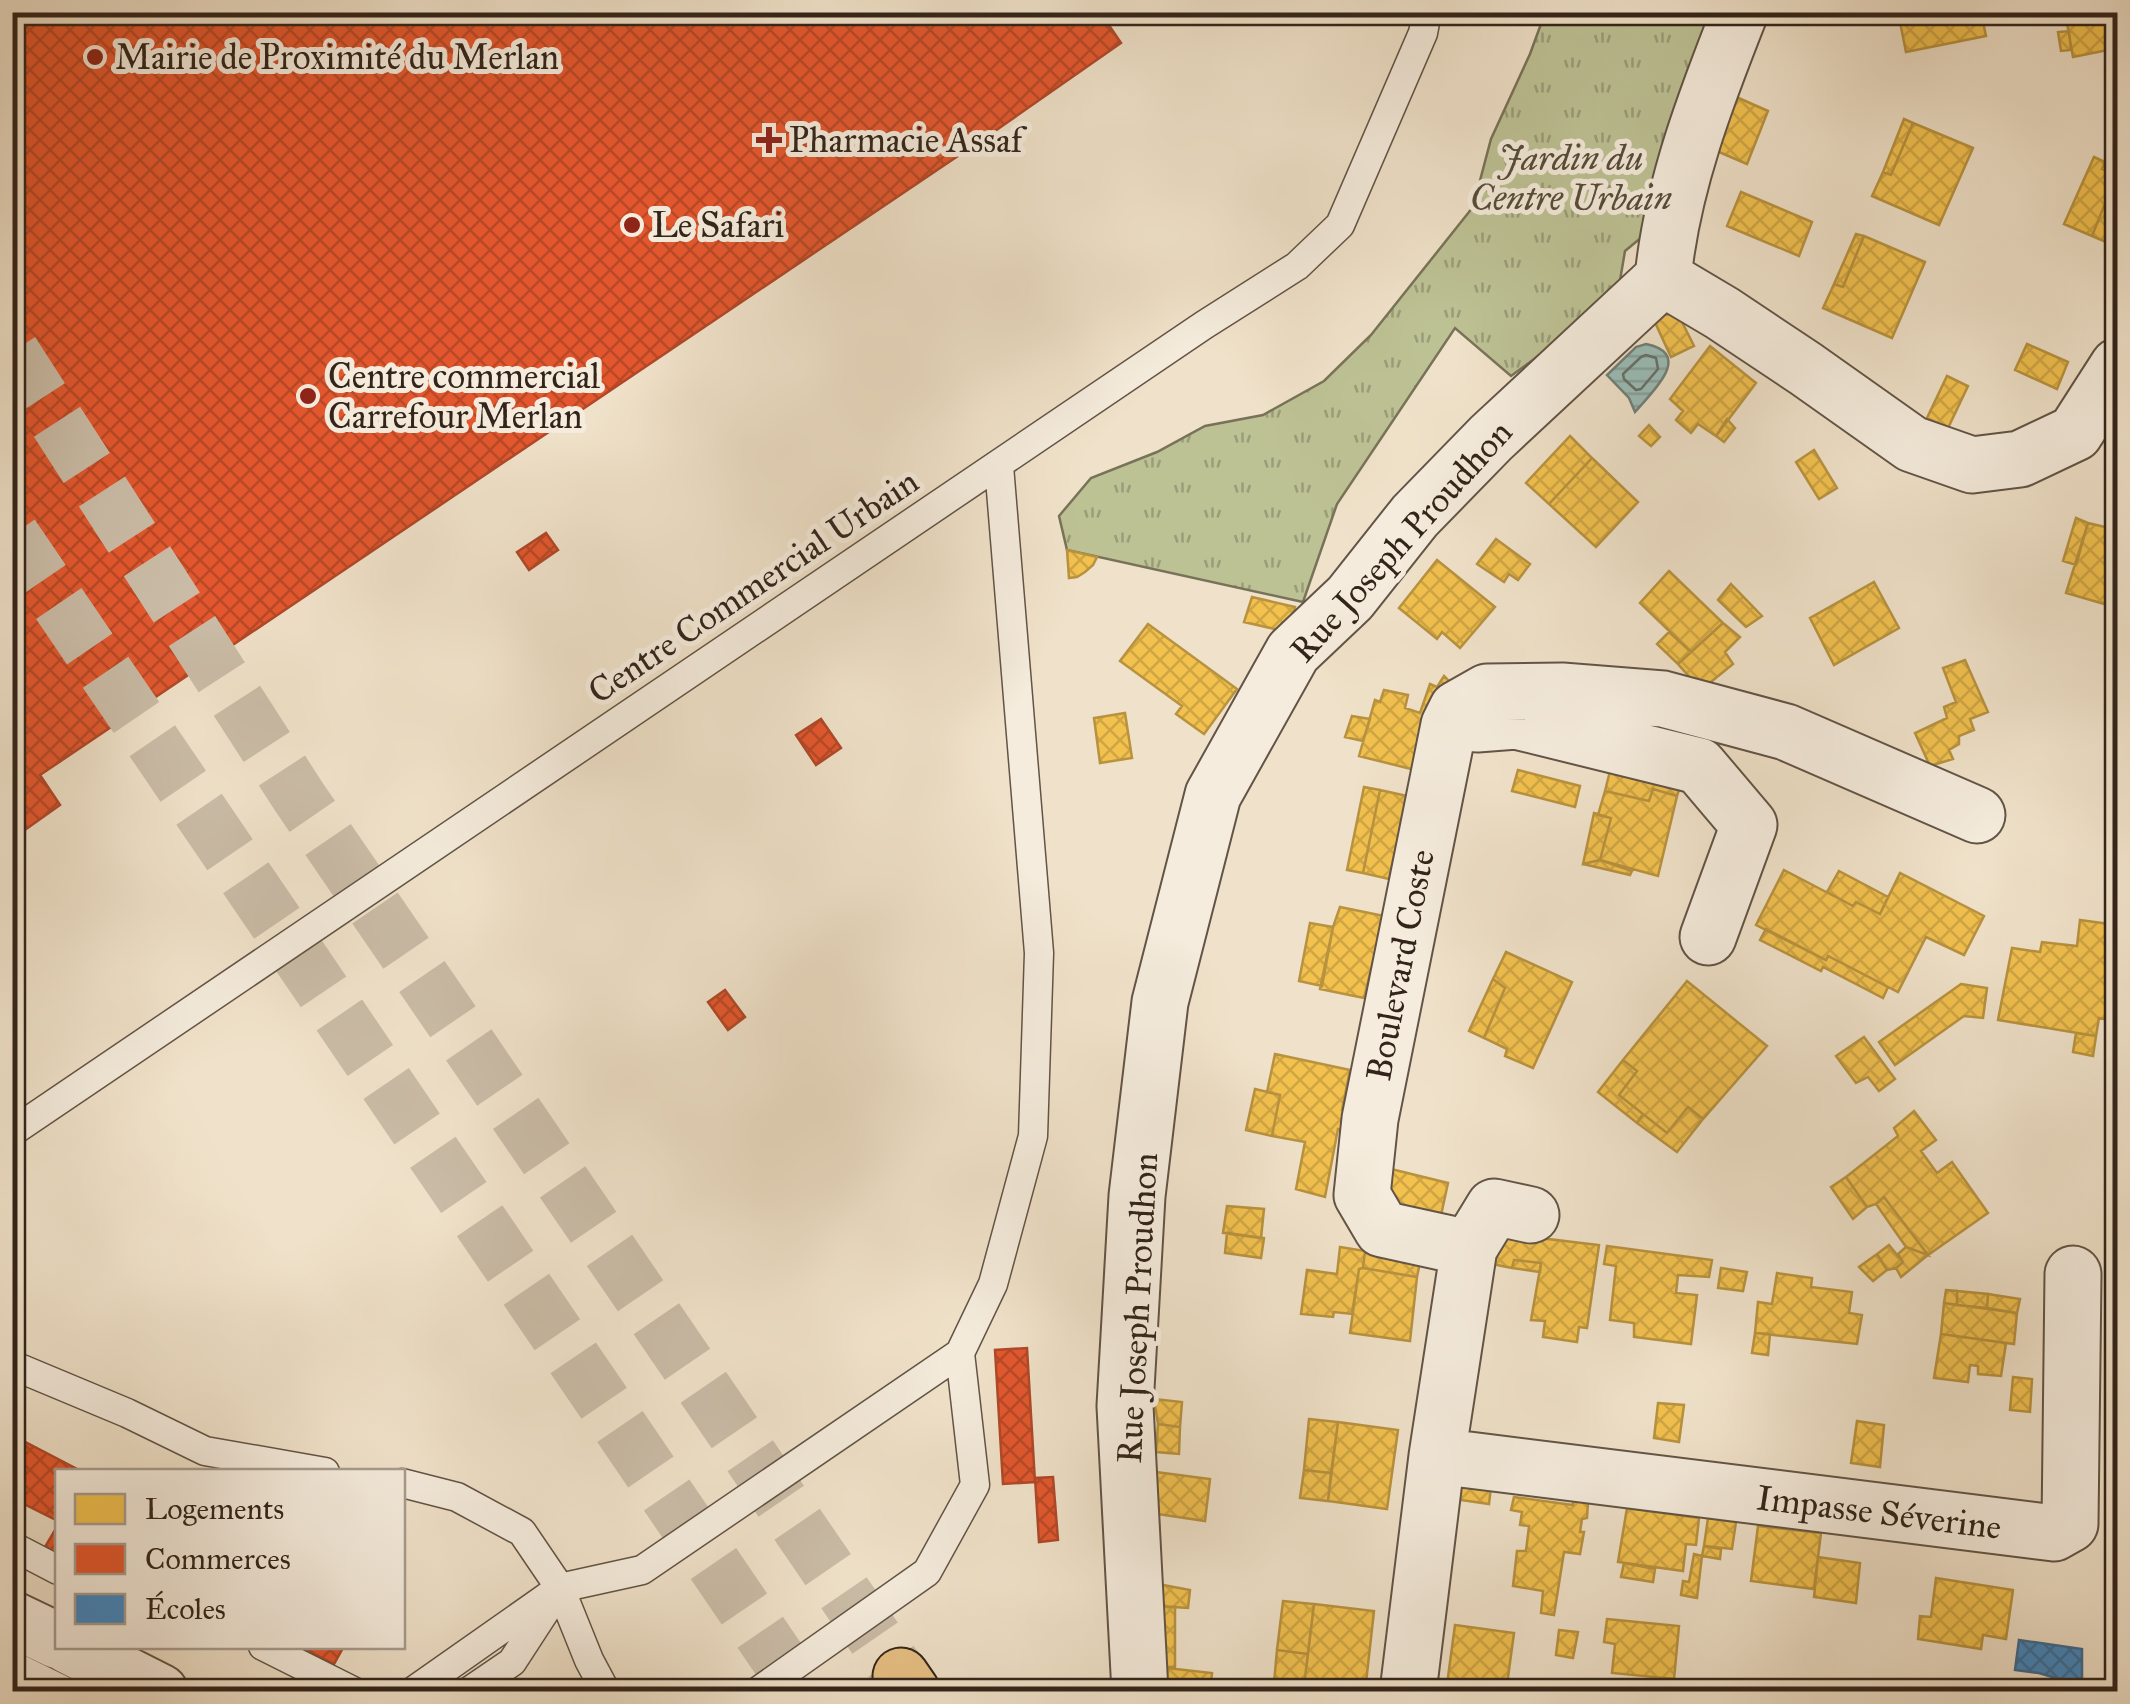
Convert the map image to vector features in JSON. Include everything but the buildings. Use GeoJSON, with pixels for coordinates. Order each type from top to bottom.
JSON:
{"type":"FeatureCollection","features":[{"type":"Feature","properties":{"kind":"street"},"geometry":{"type":"LineString","coordinates":[[1740,12],[1703,107],[1667,238],[1662,278],[1722,313],[1912,444],[1972,465],[2020,459],[2075,433],[2118,366]]}},
{"type":"Feature","properties":{"kind":"street","name":"Rue Joseph Proudhon"},"geometry":{"type":"LineString","coordinates":[[1140,1692],[1126,1406],[1138,1196],[1160,1002],[1213,795],[1293,652],[1350,598],[1414,516],[1662,278]]}},
{"type":"Feature","properties":{"kind":"street"},"geometry":{"type":"LineString","coordinates":[[1708,936],[1749,825],[1699,766],[1516,722],[1449,725],[1456,709],[1487,692],[1562,690],[1663,699],[1786,732],[1977,815]]}},
{"type":"Feature","properties":{"kind":"street","name":"Boulevard Coste"},"geometry":{"type":"LineString","coordinates":[[1449,725],[1370,1119],[1362,1195],[1382,1229],[1469,1248]]}},
{"type":"Feature","properties":{"kind":"street"},"geometry":{"type":"LineString","coordinates":[[1408,1692],[1437,1456],[1469,1248],[1494,1207],[1531,1215]]}},
{"type":"Feature","properties":{"kind":"street","name":"Impasse Séverine"},"geometry":{"type":"LineString","coordinates":[[1437,1456],[2054,1533],[2070,1524],[2073,1274]]}},
{"type":"Feature","properties":{"kind":"street"},"geometry":{"type":"LineString","coordinates":[[12,1619],[55,1640]]}},
{"type":"Feature","properties":{"kind":"street"},"geometry":{"type":"LineString","coordinates":[[74,1649],[160,1692]]}},
{"type":"Feature","properties":{"kind":"lane","name":"Centre Commercial Urbain"},"geometry":{"type":"LineString","coordinates":[[12,1132],[1296,266],[1340,226],[1423,33],[1427,12]]}},
{"type":"Feature","properties":{"kind":"lane"},"geometry":{"type":"LineString","coordinates":[[412,1692],[560,1588],[642,1570],[960,1353],[993,1284],[1033,1136],[1039,953],[999,466]]}},
{"type":"Feature","properties":{"kind":"lane"},"geometry":{"type":"LineString","coordinates":[[758,1692],[926,1572],[975,1484],[960,1353]]}},
{"type":"Feature","properties":{"kind":"lane"},"geometry":{"type":"LineString","coordinates":[[12,1365],[128,1413],[205,1451],[308,1469]]}},
{"type":"Feature","properties":{"kind":"lane"},"geometry":{"type":"LineString","coordinates":[[405,1483],[458,1497],[522,1532],[560,1588],[606,1692]]}},
{"type":"Feature","properties":{"kind":"lane"},"geometry":{"type":"LineString","coordinates":[[12,1546],[55,1568]]}},
{"type":"Feature","properties":{"kind":"lane"},"geometry":{"type":"LineString","coordinates":[[468,1692],[512,1662],[560,1588]]}},
{"type":"Feature","properties":{"kind":"lane"},"geometry":{"type":"LineString","coordinates":[[269,1649],[354,1692]]}},
{"type":"Feature","properties":{"kind":"lane"},"geometry":{"type":"LineString","coordinates":[[12,1665],[66,1692]]}},
{"type":"Feature","properties":{"kind":"green space","name":"Jardin du Centre Urbain"},"geometry":{"type":"Polygon","coordinates":[[[1545,13],[1721,13],[1648,232],[1625,251],[1617,298],[1511,376],[1455,328],[1337,504],[1303,602],[1067,550],[1059,516],[1091,478],[1157,452],[1205,426],[1263,415],[1324,381],[1371,335],[1473,207],[1491,139],[1545,13]]]}},
{"type":"Feature","properties":{"kind":"water"},"geometry":{"type":"Polygon","coordinates":[[[1646,344],[1660,349],[1667,356],[1668,365],[1658,385],[1635,412],[1629,398],[1607,375],[1636,347],[1646,344]]]}},
{"type":"Feature","properties":{"kind":"tunnel"},"geometry":{"type":"LineString","coordinates":[[12,352],[299,797],[901,1676]]}},
{"type":"Feature","properties":{"kind":"tunnel"},"geometry":{"type":"LineString","coordinates":[[12,535],[801,1692]]}},
{"type":"Feature","properties":{"kind":"place","name":"Mairie de Proximité du Merlan"},"geometry":{"type":"Point","coordinates":[95,57]}},
{"type":"Feature","properties":{"kind":"place","name":"Pharmacie Assaf"},"geometry":{"type":"Point","coordinates":[769,140]}},
{"type":"Feature","properties":{"kind":"place","name":"Le Safari"},"geometry":{"type":"Point","coordinates":[632,225]}},
{"type":"Feature","properties":{"kind":"place","name":"Centre commercial Carrefour Merlan"},"geometry":{"type":"Point","coordinates":[308,396]}}]}
